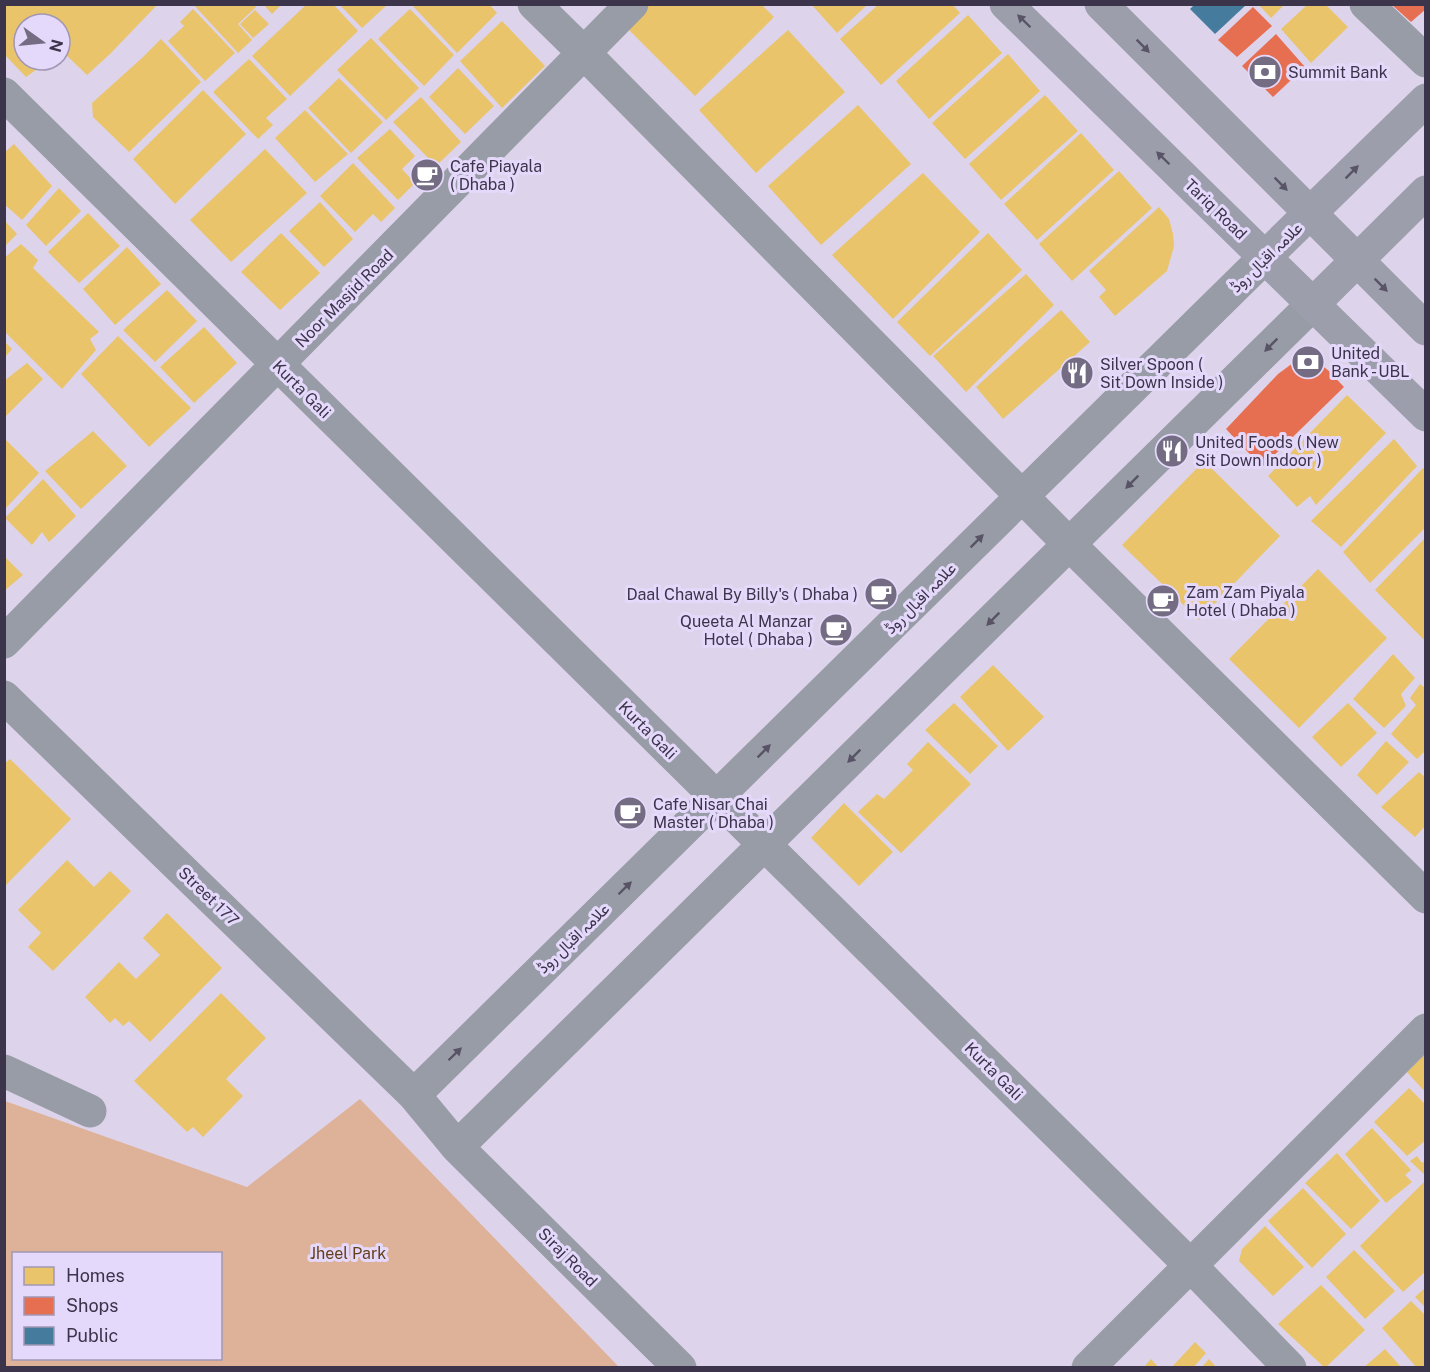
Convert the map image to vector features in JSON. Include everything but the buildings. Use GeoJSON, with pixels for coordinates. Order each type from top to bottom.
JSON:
{"type":"FeatureCollection","features":[{"type":"Feature","properties":{"kind":"main road","name":"Tariq Road"},"geometry":{"type":"LineString","coordinates":[[1006,4],[1425,415]]}},
{"type":"Feature","properties":{"kind":"main road"},"geometry":{"type":"LineString","coordinates":[[1101,4],[1425,329]]}},
{"type":"Feature","properties":{"kind":"main road","name":"علامہ اقبال روڈ"},"geometry":{"type":"LineString","coordinates":[[1265,257],[1425,100]]}},
{"type":"Feature","properties":{"kind":"main road"},"geometry":{"type":"LineString","coordinates":[[1313,304],[1425,192]]}},
{"type":"Feature","properties":{"kind":"street"},"geometry":{"type":"LineString","coordinates":[[534,4],[1022,497],[1425,897]]}},
{"type":"Feature","properties":{"kind":"street","name":"Noor Masjid Road"},"geometry":{"type":"LineString","coordinates":[[4,642],[632,4]]}},
{"type":"Feature","properties":{"kind":"street"},"geometry":{"type":"LineString","coordinates":[[1366,4],[1425,61]]}},
{"type":"Feature","properties":{"kind":"street","name":"Kurta Gali"},"geometry":{"type":"LineString","coordinates":[[4,94],[1190,1265],[1290,1368]]}},
{"type":"Feature","properties":{"kind":"street","name":"علامہ اقبال روڈ"},"geometry":{"type":"LineString","coordinates":[[414,1095],[1265,257]]}},
{"type":"Feature","properties":{"kind":"street"},"geometry":{"type":"LineString","coordinates":[[457,1147],[1313,304]]}},
{"type":"Feature","properties":{"kind":"street","name":"Street 177"},"geometry":{"type":"LineString","coordinates":[[4,697],[414,1095],[457,1147]]}},
{"type":"Feature","properties":{"kind":"street"},"geometry":{"type":"LineString","coordinates":[[1088,1368],[1425,1030]]}},
{"type":"Feature","properties":{"kind":"street"},"geometry":{"type":"LineString","coordinates":[[4,1071],[90,1111]]}},
{"type":"Feature","properties":{"kind":"street","name":"Siraj Road"},"geometry":{"type":"LineString","coordinates":[[457,1147],[680,1368]]}},
{"type":"Feature","properties":{"kind":"green space","name":"Jheel Park"},"geometry":{"type":"Polygon","coordinates":[[[360,1099],[619,1367],[5,1367],[5,1101],[247,1187],[360,1099]]]}},
{"type":"Feature","properties":{"kind":"place","name":"Summit Bank"},"geometry":{"type":"Point","coordinates":[1265,72]}},
{"type":"Feature","properties":{"kind":"place","name":"Cafe Piayala ( Dhaba )"},"geometry":{"type":"Point","coordinates":[427,175]}},
{"type":"Feature","properties":{"kind":"place","name":"United Bank - UBL"},"geometry":{"type":"Point","coordinates":[1308,362]}},
{"type":"Feature","properties":{"kind":"place","name":"Silver Spoon ( Sit Down Inside )"},"geometry":{"type":"Point","coordinates":[1077,373]}},
{"type":"Feature","properties":{"kind":"place","name":"United Foods ( New Sit Down Indoor )"},"geometry":{"type":"Point","coordinates":[1172,451]}},
{"type":"Feature","properties":{"kind":"place","name":"Daal Chawal By Billy's ( Dhaba )"},"geometry":{"type":"Point","coordinates":[881,594]}},
{"type":"Feature","properties":{"kind":"place","name":"Zam Zam Piyala Hotel ( Dhaba )"},"geometry":{"type":"Point","coordinates":[1163,601]}},
{"type":"Feature","properties":{"kind":"place","name":"Queeta Al Manzar Hotel ( Dhaba )"},"geometry":{"type":"Point","coordinates":[836,630]}},
{"type":"Feature","properties":{"kind":"place","name":"Cafe Nisar Chai Master ( Dhaba )"},"geometry":{"type":"Point","coordinates":[630,813]}}]}
